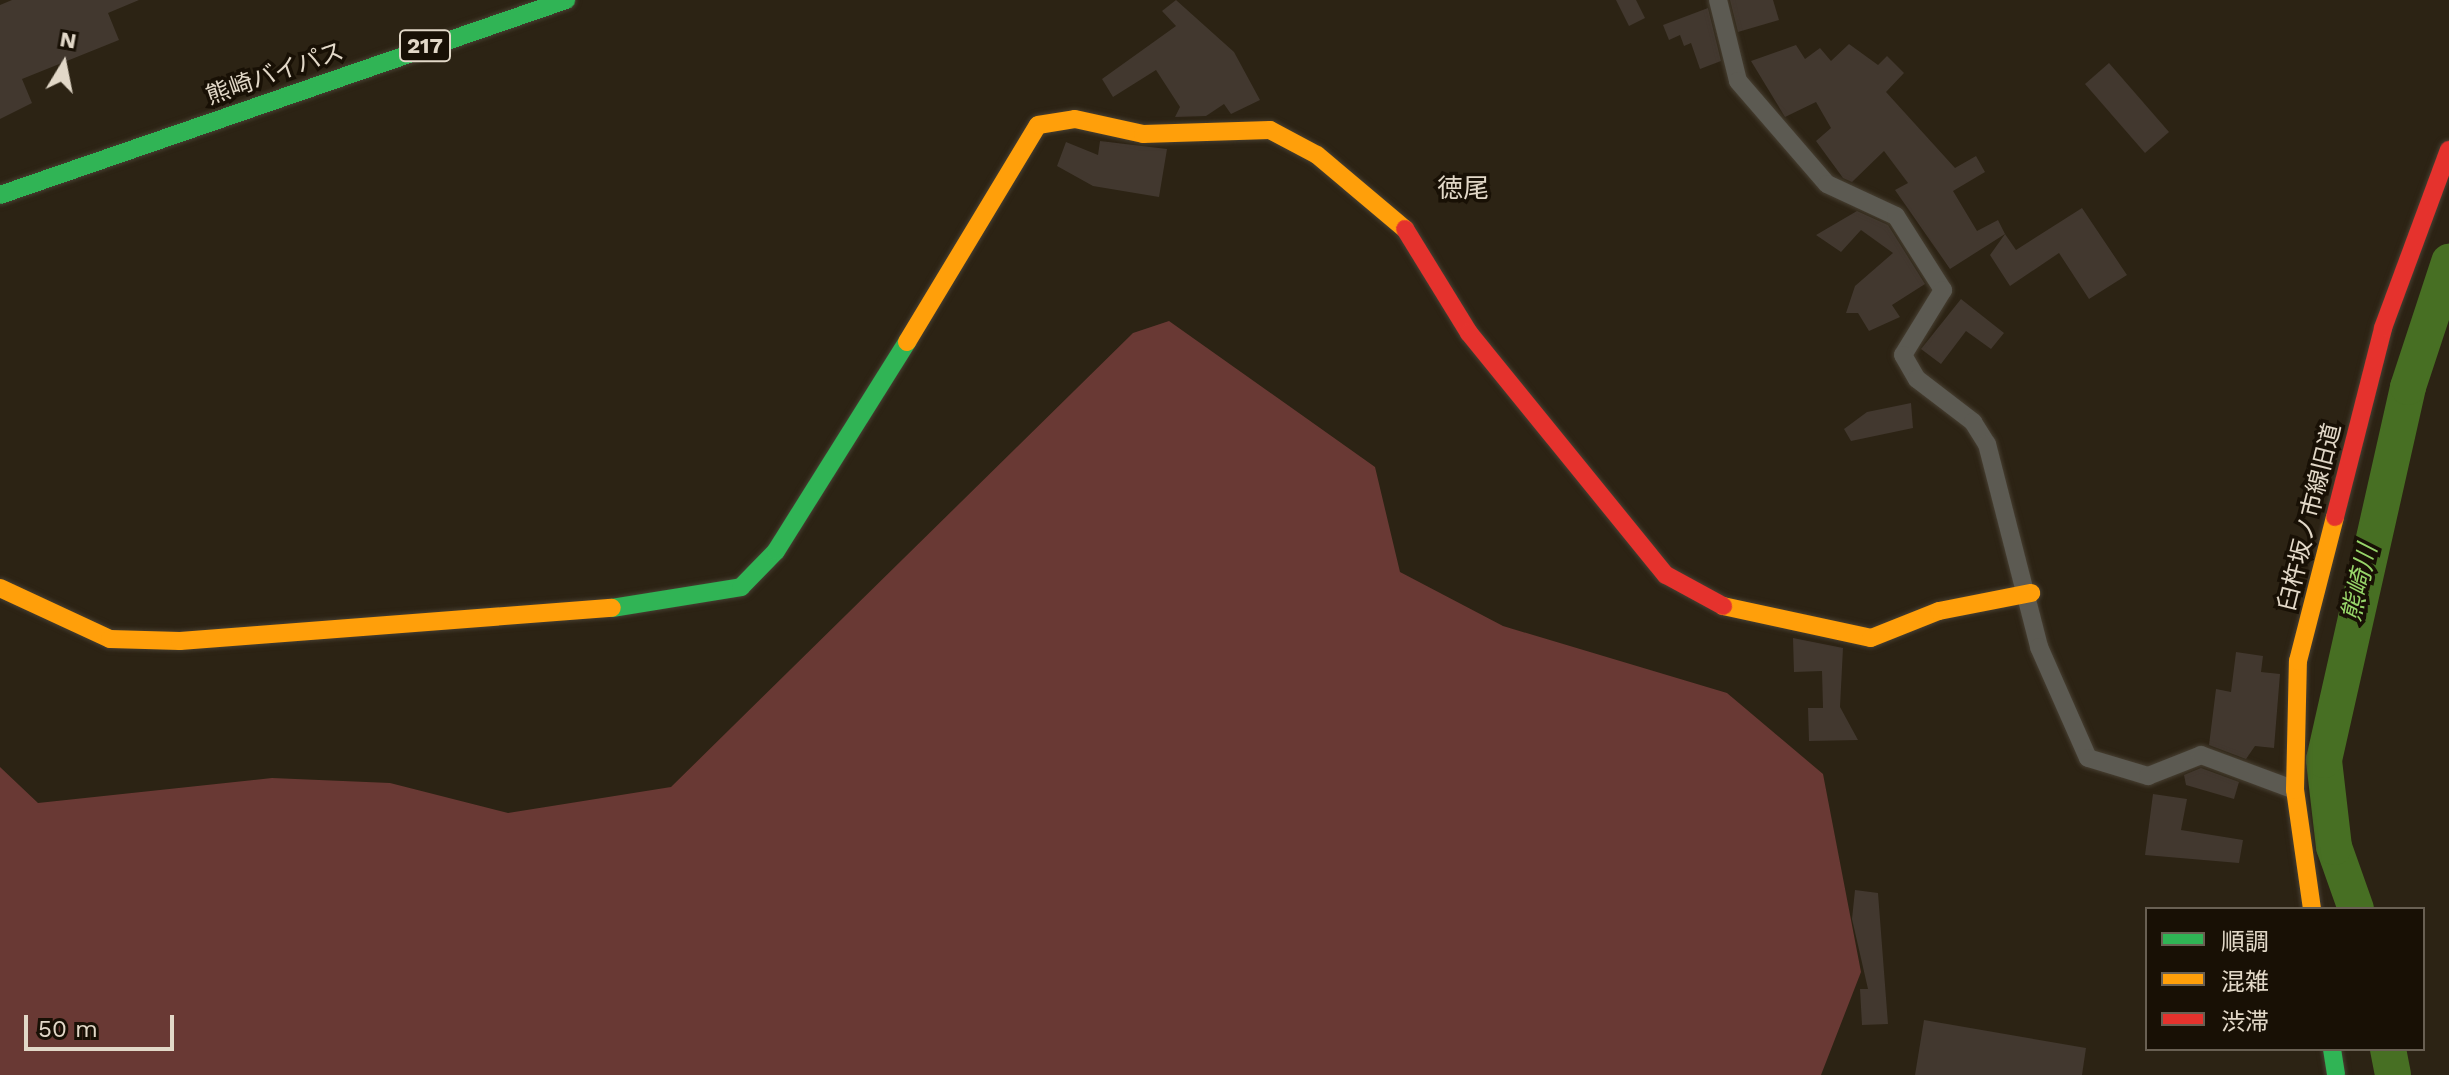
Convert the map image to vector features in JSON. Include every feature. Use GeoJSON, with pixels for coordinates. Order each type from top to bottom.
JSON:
{"type":"FeatureCollection","features":[{"type":"Feature","properties":{"kind":"main road","name":"熊崎バイパス"},"geometry":{"type":"LineString","coordinates":[[0,195],[566,0]]}},
{"type":"Feature","properties":{"kind":"main road"},"geometry":{"type":"LineString","coordinates":[[0,588],[110,639],[180,641],[578,613],[741,587],[776,551],[828,471],[1038,125],[1075,119],[1143,134],[1270,130],[1317,155],[1412,234],[1478,346],[1666,575],[1709,603],[1871,638],[1939,611],[2031,593]]}},
{"type":"Feature","properties":{"kind":"main road","name":"臼杵坂ノ市線旧道"},"geometry":{"type":"LineString","coordinates":[[2312,907],[2295,790],[2298,661],[2383,328],[2449,150]]}},
{"type":"Feature","properties":{"kind":"main road"},"geometry":{"type":"LineString","coordinates":[[2332,1051],[2336,1075]]}},
{"type":"Feature","properties":{"kind":"street"},"geometry":{"type":"LineString","coordinates":[[1718,0],[1738,81],[1827,184],[1896,216],[1943,290],[1903,355],[1917,379],[1973,422],[1987,444],[2031,593],[2046,667],[2095,766],[2148,776],[2201,755],[2295,790]]}},
{"type":"Feature","properties":{"kind":"shaded area"},"geometry":{"type":"Polygon","coordinates":[[[1169,321],[1375,467],[1400,572],[1503,626],[1727,693],[1823,774],[1861,972],[1821,1075],[0,1075],[0,767],[38,803],[272,778],[390,783],[508,813],[671,787],[1133,333],[1169,321]]]}},
{"type":"Feature","properties":{"kind":"building"},"geometry":{"type":"Polygon","coordinates":[[[12,0],[139,0],[108,13],[119,40],[22,79],[32,103],[0,119],[0,5],[12,0]]]}},
{"type":"Feature","properties":{"kind":"building"},"geometry":{"type":"Polygon","coordinates":[[[1176,0],[1234,52],[1260,100],[1231,114],[1224,104],[1206,116],[1175,117],[1180,107],[1156,70],[1113,97],[1102,79],[1176,26],[1162,11],[1176,0]]]}},
{"type":"Feature","properties":{"kind":"building"},"geometry":{"type":"Polygon","coordinates":[[[1616,0],[1636,0],[1645,18],[1629,26],[1616,0]]]}},
{"type":"Feature","properties":{"kind":"building"},"geometry":{"type":"Polygon","coordinates":[[[1730,0],[1773,0],[1779,20],[1738,32],[1730,0]]]}},
{"type":"Feature","properties":{"kind":"building"},"geometry":{"type":"Polygon","coordinates":[[[1708,8],[1721,61],[1700,69],[1691,43],[1684,46],[1680,35],[1669,40],[1663,25],[1708,8]]]}},
{"type":"Feature","properties":{"kind":"building"},"geometry":{"type":"Polygon","coordinates":[[[1849,44],[1878,65],[1887,56],[1904,73],[1886,92],[1955,168],[1976,156],[1985,172],[1953,191],[1977,231],[1998,220],[2005,234],[1950,269],[1895,190],[1908,183],[1884,151],[1852,182],[1843,178],[1816,141],[1831,128],[1816,102],[1785,117],[1751,61],[1796,45],[1805,59],[1820,48],[1831,61],[1849,44]]]}},
{"type":"Feature","properties":{"kind":"building"},"geometry":{"type":"Polygon","coordinates":[[[2109,63],[2169,132],[2145,153],[2085,84],[2109,63]]]}},
{"type":"Feature","properties":{"kind":"building"},"geometry":{"type":"Polygon","coordinates":[[[1100,141],[1167,149],[1159,197],[1093,186],[1057,166],[1066,142],[1098,155],[1100,141]]]}},
{"type":"Feature","properties":{"kind":"building"},"geometry":{"type":"Polygon","coordinates":[[[2082,208],[2127,275],[2089,299],[2059,253],[2010,286],[1990,255],[2005,234],[2016,250],[2082,208]]]}},
{"type":"Feature","properties":{"kind":"building"},"geometry":{"type":"Polygon","coordinates":[[[1857,211],[1888,225],[1925,284],[1892,305],[1900,317],[1869,331],[1858,313],[1846,313],[1855,286],[1893,253],[1861,230],[1841,252],[1816,235],[1857,211]]]}},
{"type":"Feature","properties":{"kind":"building"},"geometry":{"type":"Polygon","coordinates":[[[1961,299],[2004,333],[1991,349],[1966,331],[1941,364],[1921,349],[1961,299]]]}},
{"type":"Feature","properties":{"kind":"building"},"geometry":{"type":"Polygon","coordinates":[[[1911,403],[1913,428],[1851,441],[1844,429],[1867,412],[1911,403]]]}},
{"type":"Feature","properties":{"kind":"building"},"geometry":{"type":"Polygon","coordinates":[[[2284,579],[2301,585],[2297,602],[2276,598],[2284,579]]]}},
{"type":"Feature","properties":{"kind":"building"},"geometry":{"type":"Polygon","coordinates":[[[1793,638],[1843,648],[1840,707],[1858,740],[1809,741],[1808,708],[1823,708],[1822,671],[1794,672],[1793,638]]]}},
{"type":"Feature","properties":{"kind":"building"},"geometry":{"type":"Polygon","coordinates":[[[2236,652],[2263,656],[2261,672],[2280,674],[2274,748],[2255,746],[2246,759],[2209,745],[2216,689],[2231,692],[2236,652]]]}},
{"type":"Feature","properties":{"kind":"building"},"geometry":{"type":"Polygon","coordinates":[[[2201,768],[2239,782],[2234,799],[2186,785],[2184,775],[2201,768]]]}},
{"type":"Feature","properties":{"kind":"building"},"geometry":{"type":"Polygon","coordinates":[[[2153,794],[2187,799],[2181,830],[2243,840],[2239,863],[2145,855],[2153,794]]]}},
{"type":"Feature","properties":{"kind":"building"},"geometry":{"type":"Polygon","coordinates":[[[1855,890],[1878,893],[1888,1024],[1862,1025],[1860,989],[1868,989],[1852,919],[1855,890]]]}},
{"type":"Feature","properties":{"kind":"building"},"geometry":{"type":"Polygon","coordinates":[[[1924,1020],[2086,1048],[2082,1075],[1915,1075],[1924,1020]]]}},
{"type":"Feature","properties":{"kind":"waterway","name":"熊崎川"},"geometry":{"type":"LineString","coordinates":[[2355,907],[2334,847],[2324,760],[2408,387],[2449,262]]}},
{"type":"Feature","properties":{"kind":"waterway","name":"熊崎川"},"geometry":{"type":"LineString","coordinates":[[2388,1051],[2393,1075]]}},
{"type":"Feature","properties":{"kind":"traffic: fast"},"geometry":{"type":"LineString","coordinates":[[0,195],[566,0]]}},
{"type":"Feature","properties":{"kind":"traffic: fast"},"geometry":{"type":"LineString","coordinates":[[612,608],[741,587],[776,551],[907,342]]}},
{"type":"Feature","properties":{"kind":"traffic: fast"},"geometry":{"type":"LineString","coordinates":[[2332,1051],[2336,1075]]}},
{"type":"Feature","properties":{"kind":"traffic: slow"},"geometry":{"type":"LineString","coordinates":[[907,342],[1038,125],[1075,119],[1143,134],[1270,130],[1317,155],[1405,229]]}},
{"type":"Feature","properties":{"kind":"traffic: slow"},"geometry":{"type":"LineString","coordinates":[[2312,907],[2295,790],[2298,661],[2335,517]]}},
{"type":"Feature","properties":{"kind":"traffic: slow"},"geometry":{"type":"LineString","coordinates":[[0,588],[110,639],[180,641],[612,608]]}},
{"type":"Feature","properties":{"kind":"traffic: slow"},"geometry":{"type":"LineString","coordinates":[[1723,606],[1871,638],[1939,611],[2031,593]]}},
{"type":"Feature","properties":{"kind":"traffic: jam"},"geometry":{"type":"LineString","coordinates":[[2335,517],[2383,328],[2449,150]]}},
{"type":"Feature","properties":{"kind":"traffic: jam"},"geometry":{"type":"LineString","coordinates":[[1405,229],[1469,333],[1666,575],[1723,606]]}},
{"type":"Feature","properties":{"kind":"district","name":"徳尾"},"geometry":{"type":"Point","coordinates":[1463,189]}}]}
